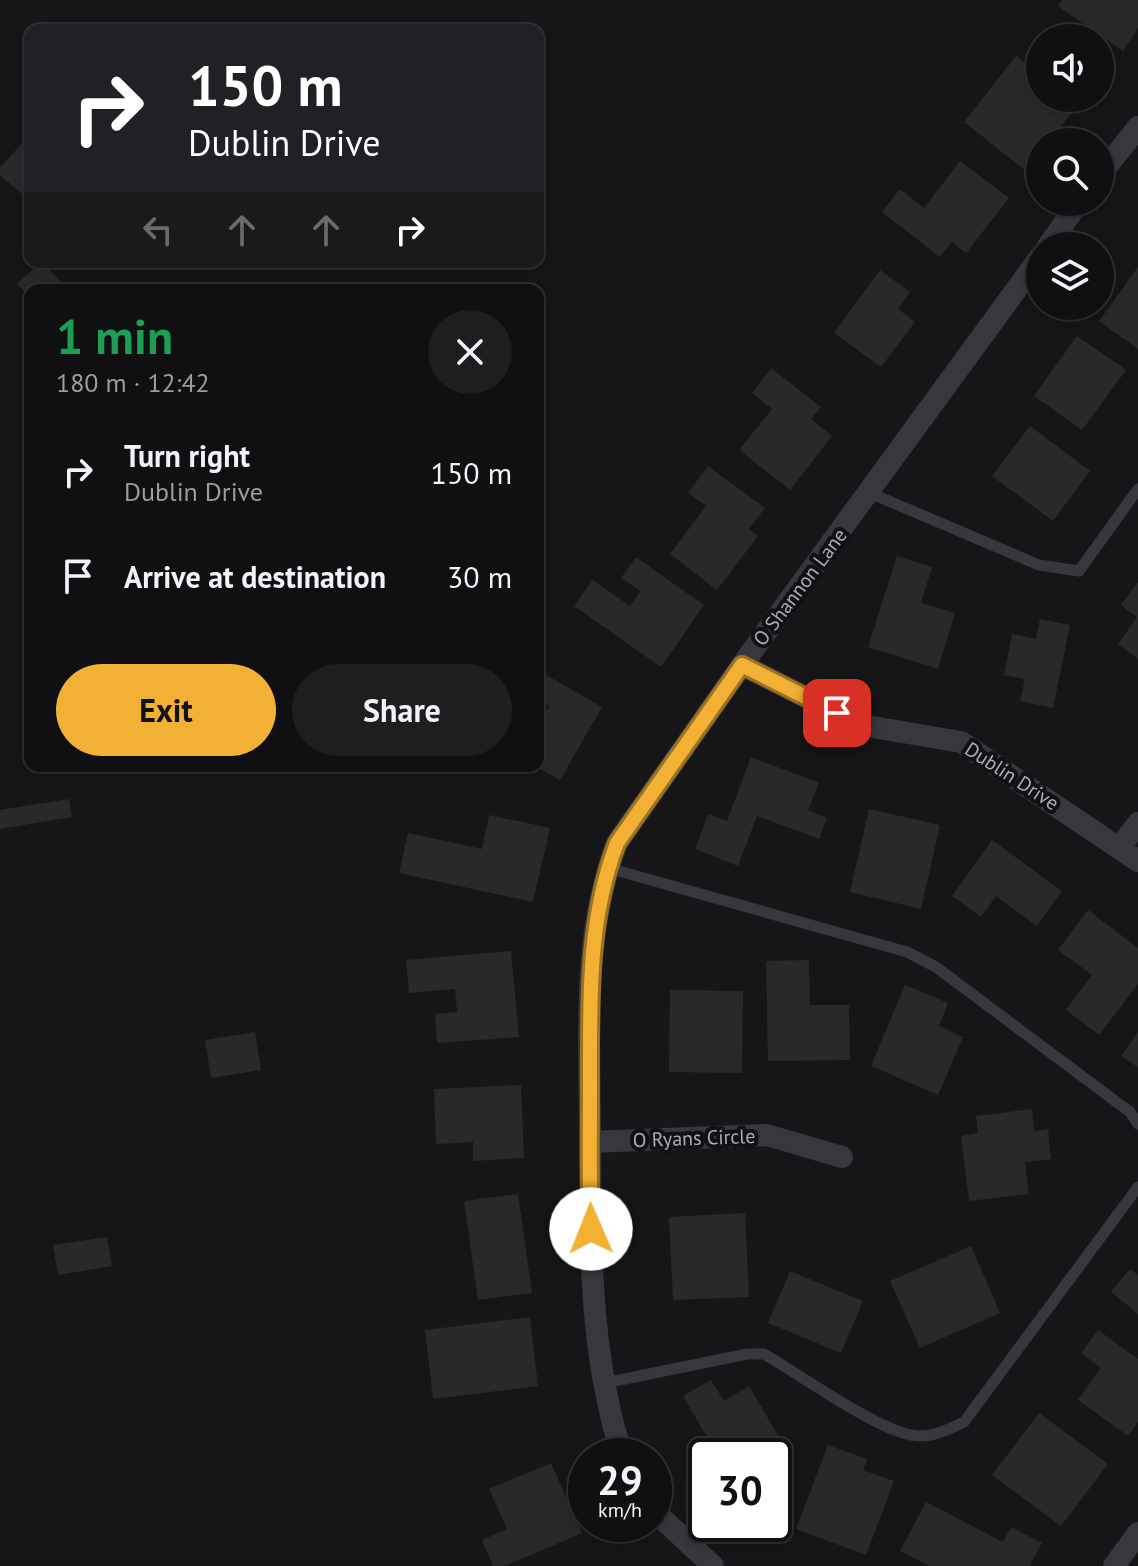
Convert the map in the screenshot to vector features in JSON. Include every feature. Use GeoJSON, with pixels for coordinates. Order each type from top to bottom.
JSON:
{"type":"FeatureCollection","features":[{"type":"Feature","properties":{"kind":"street"},"geometry":{"type":"LineString","coordinates":[[1114,157],[1138,127]]}},
{"type":"Feature","properties":{"kind":"street","name":"O Shannon Lane"},"geometry":{"type":"LineString","coordinates":[[615,1438],[596,1342],[590,1201],[590,982],[597,915],[607,868],[617,843],[742,665],[1026,276]]}},
{"type":"Feature","properties":{"kind":"street","name":"Dublin Drive"},"geometry":{"type":"LineString","coordinates":[[742,665],[861,725],[961,742],[1129,854]]}},
{"type":"Feature","properties":{"kind":"street"},"geometry":{"type":"LineString","coordinates":[[1129,854],[1138,823]]}},
{"type":"Feature","properties":{"kind":"street","name":"O Ryans Circle"},"geometry":{"type":"LineString","coordinates":[[590,1142],[767,1135],[842,1157]]}},
{"type":"Feature","properties":{"kind":"street"},"geometry":{"type":"LineString","coordinates":[[672,1528],[713,1566]]}},
{"type":"Feature","properties":{"kind":"street"},"geometry":{"type":"LineString","coordinates":[[1114,1566],[1138,1533]]}},
{"type":"Feature","properties":{"kind":"lane"},"geometry":{"type":"LineString","coordinates":[[870,493],[1039,565],[1079,571],[1138,489]]}},
{"type":"Feature","properties":{"kind":"lane"},"geometry":{"type":"LineString","coordinates":[[607,868],[907,952],[949,976],[1130,1112],[1138,1124]]}},
{"type":"Feature","properties":{"kind":"lane"},"geometry":{"type":"LineString","coordinates":[[605,1383],[747,1354],[764,1354],[879,1422],[912,1435],[941,1433],[964,1422],[1138,1187]]}},
{"type":"Feature","properties":{"kind":"building"},"geometry":{"type":"Polygon","coordinates":[[[1062,0],[1138,0],[1138,28],[1123,51],[1114,45],[1114,24],[1084,24],[1058,6],[1062,0]]]}},
{"type":"Feature","properties":{"kind":"building"},"geometry":{"type":"Polygon","coordinates":[[[1016,56],[1026,64],[1026,112],[1073,112],[1060,128],[1026,128],[1026,171],[964,122],[1016,56]]]}},
{"type":"Feature","properties":{"kind":"building"},"geometry":{"type":"Polygon","coordinates":[[[24,141],[24,196],[0,175],[0,168],[24,141]]]}},
{"type":"Feature","properties":{"kind":"building"},"geometry":{"type":"Polygon","coordinates":[[[960,161],[1009,198],[966,253],[952,242],[940,257],[882,212],[900,189],[924,208],[960,161]]]}},
{"type":"Feature","properties":{"kind":"building"},"geometry":{"type":"Polygon","coordinates":[[[1138,267],[1138,349],[1099,321],[1114,320],[1114,300],[1138,267]]]}},
{"type":"Feature","properties":{"kind":"building"},"geometry":{"type":"Polygon","coordinates":[[[34,268],[48,268],[62,284],[24,284],[24,292],[17,284],[34,268]]]}},
{"type":"Feature","properties":{"kind":"building"},"geometry":{"type":"Polygon","coordinates":[[[880,270],[910,292],[898,309],[915,322],[881,367],[834,333],[880,270]]]}},
{"type":"Feature","properties":{"kind":"building"},"geometry":{"type":"Polygon","coordinates":[[[1077,336],[1126,370],[1082,430],[1034,396],[1077,336]]]}},
{"type":"Feature","properties":{"kind":"building"},"geometry":{"type":"Polygon","coordinates":[[[771,368],[821,407],[811,419],[832,436],[790,490],[739,450],[772,409],[752,393],[771,368]]]}},
{"type":"Feature","properties":{"kind":"building"},"geometry":{"type":"Polygon","coordinates":[[[1030,426],[1090,471],[1053,521],[992,476],[1030,426]]]}},
{"type":"Feature","properties":{"kind":"building"},"geometry":{"type":"Polygon","coordinates":[[[708,466],[765,508],[749,529],[758,536],[717,590],[670,554],[706,506],[688,493],[708,466]]]}},
{"type":"Feature","properties":{"kind":"building"},"geometry":{"type":"Polygon","coordinates":[[[897,556],[932,567],[921,603],[955,613],[938,669],[868,647],[897,556]]]}},
{"type":"Feature","properties":{"kind":"building"},"geometry":{"type":"Polygon","coordinates":[[[636,557],[704,605],[661,667],[574,606],[593,580],[630,606],[641,591],[621,578],[636,557]]]}},
{"type":"Feature","properties":{"kind":"building"},"geometry":{"type":"Polygon","coordinates":[[[1138,582],[1138,659],[1118,644],[1137,617],[1121,605],[1138,582]]]}},
{"type":"Feature","properties":{"kind":"building"},"geometry":{"type":"Polygon","coordinates":[[[1040,619],[1070,625],[1053,708],[1020,701],[1025,679],[1004,675],[1012,634],[1036,639],[1040,619]]]}},
{"type":"Feature","properties":{"kind":"building"},"geometry":{"type":"Polygon","coordinates":[[[544,674],[602,707],[560,780],[544,771],[544,715],[549,706],[544,703],[544,674]]]}},
{"type":"Feature","properties":{"kind":"building"},"geometry":{"type":"Polygon","coordinates":[[[751,757],[819,783],[808,810],[827,818],[819,839],[757,816],[738,866],[695,849],[708,814],[727,821],[751,757]]]}},
{"type":"Feature","properties":{"kind":"building"},"geometry":{"type":"Polygon","coordinates":[[[69,799],[72,817],[0,829],[0,810],[69,799]]]}},
{"type":"Feature","properties":{"kind":"building"},"geometry":{"type":"Polygon","coordinates":[[[869,809],[940,825],[921,909],[850,892],[869,809]]]}},
{"type":"Feature","properties":{"kind":"building"},"geometry":{"type":"Polygon","coordinates":[[[489,815],[550,828],[533,902],[399,873],[408,833],[482,849],[489,815]]]}},
{"type":"Feature","properties":{"kind":"building"},"geometry":{"type":"Polygon","coordinates":[[[992,840],[1062,891],[1037,926],[996,896],[981,917],[952,896],[992,840]]]}},
{"type":"Feature","properties":{"kind":"building"},"geometry":{"type":"Polygon","coordinates":[[[1088,910],[1138,948],[1138,984],[1099,1035],[1066,1010],[1092,975],[1058,950],[1088,910]]]}},
{"type":"Feature","properties":{"kind":"building"},"geometry":{"type":"Polygon","coordinates":[[[511,951],[519,1037],[437,1043],[435,1014],[457,1012],[455,989],[409,993],[406,960],[511,951]]]}},
{"type":"Feature","properties":{"kind":"building"},"geometry":{"type":"Polygon","coordinates":[[[809,960],[810,1005],[849,1005],[850,1060],[768,1061],[766,961],[809,960]]]}},
{"type":"Feature","properties":{"kind":"building"},"geometry":{"type":"Polygon","coordinates":[[[905,985],[948,1003],[939,1026],[963,1037],[938,1095],[871,1066],[905,985]]]}},
{"type":"Feature","properties":{"kind":"building"},"geometry":{"type":"Polygon","coordinates":[[[670,990],[743,991],[742,1073],[669,1072],[670,990]]]}},
{"type":"Feature","properties":{"kind":"building"},"geometry":{"type":"Polygon","coordinates":[[[255,1032],[261,1070],[211,1078],[205,1040],[255,1032]]]}},
{"type":"Feature","properties":{"kind":"building"},"geometry":{"type":"Polygon","coordinates":[[[1138,1032],[1138,1067],[1121,1056],[1138,1032]]]}},
{"type":"Feature","properties":{"kind":"building"},"geometry":{"type":"Polygon","coordinates":[[[521,1085],[524,1158],[473,1161],[473,1142],[436,1144],[434,1089],[521,1085]]]}},
{"type":"Feature","properties":{"kind":"building"},"geometry":{"type":"Polygon","coordinates":[[[1032,1109],[1034,1131],[1048,1129],[1051,1159],[1025,1162],[1029,1194],[969,1201],[961,1136],[978,1133],[976,1116],[1032,1109]]]}},
{"type":"Feature","properties":{"kind":"building"},"geometry":{"type":"Polygon","coordinates":[[[518,1194],[532,1293],[478,1300],[464,1201],[518,1194]]]}},
{"type":"Feature","properties":{"kind":"building"},"geometry":{"type":"Polygon","coordinates":[[[745,1213],[749,1297],[673,1300],[669,1217],[745,1213]]]}},
{"type":"Feature","properties":{"kind":"building"},"geometry":{"type":"Polygon","coordinates":[[[107,1237],[112,1266],[58,1275],[53,1245],[107,1237]]]}},
{"type":"Feature","properties":{"kind":"building"},"geometry":{"type":"Polygon","coordinates":[[[971,1246],[1000,1313],[920,1348],[890,1281],[971,1246]]]}},
{"type":"Feature","properties":{"kind":"building"},"geometry":{"type":"Polygon","coordinates":[[[1130,1269],[1138,1275],[1138,1314],[1111,1292],[1130,1269]]]}},
{"type":"Feature","properties":{"kind":"building"},"geometry":{"type":"Polygon","coordinates":[[[790,1271],[863,1301],[841,1353],[768,1323],[790,1271]]]}},
{"type":"Feature","properties":{"kind":"building"},"geometry":{"type":"Polygon","coordinates":[[[530,1317],[538,1386],[433,1399],[425,1330],[530,1317]]]}},
{"type":"Feature","properties":{"kind":"building"},"geometry":{"type":"Polygon","coordinates":[[[1098,1330],[1138,1359],[1138,1422],[1128,1436],[1078,1400],[1101,1368],[1081,1353],[1098,1330]]]}},
{"type":"Feature","properties":{"kind":"building"},"geometry":{"type":"Polygon","coordinates":[[[711,1380],[724,1401],[749,1386],[780,1438],[708,1438],[683,1396],[711,1380]]]}},
{"type":"Feature","properties":{"kind":"building"},"geometry":{"type":"Polygon","coordinates":[[[1039,1413],[1108,1464],[1061,1526],[992,1475],[1039,1413]]]}},
{"type":"Feature","properties":{"kind":"building"},"geometry":{"type":"Polygon","coordinates":[[[828,1445],[867,1459],[863,1470],[894,1481],[866,1555],[796,1529],[828,1445]]]}},
{"type":"Feature","properties":{"kind":"building"},"geometry":{"type":"Polygon","coordinates":[[[551,1463],[568,1501],[568,1539],[505,1566],[493,1566],[482,1540],[507,1529],[489,1489],[551,1463]]]}},
{"type":"Feature","properties":{"kind":"building"},"geometry":{"type":"Polygon","coordinates":[[[926,1502],[1003,1542],[1011,1527],[1042,1543],[1030,1566],[929,1566],[900,1551],[926,1502]]]}},
{"type":"Feature","properties":{"kind":"route"},"geometry":{"type":"LineString","coordinates":[[591,1229],[590,982],[597,915],[607,868],[617,843],[742,665],[837,713]]}}]}
